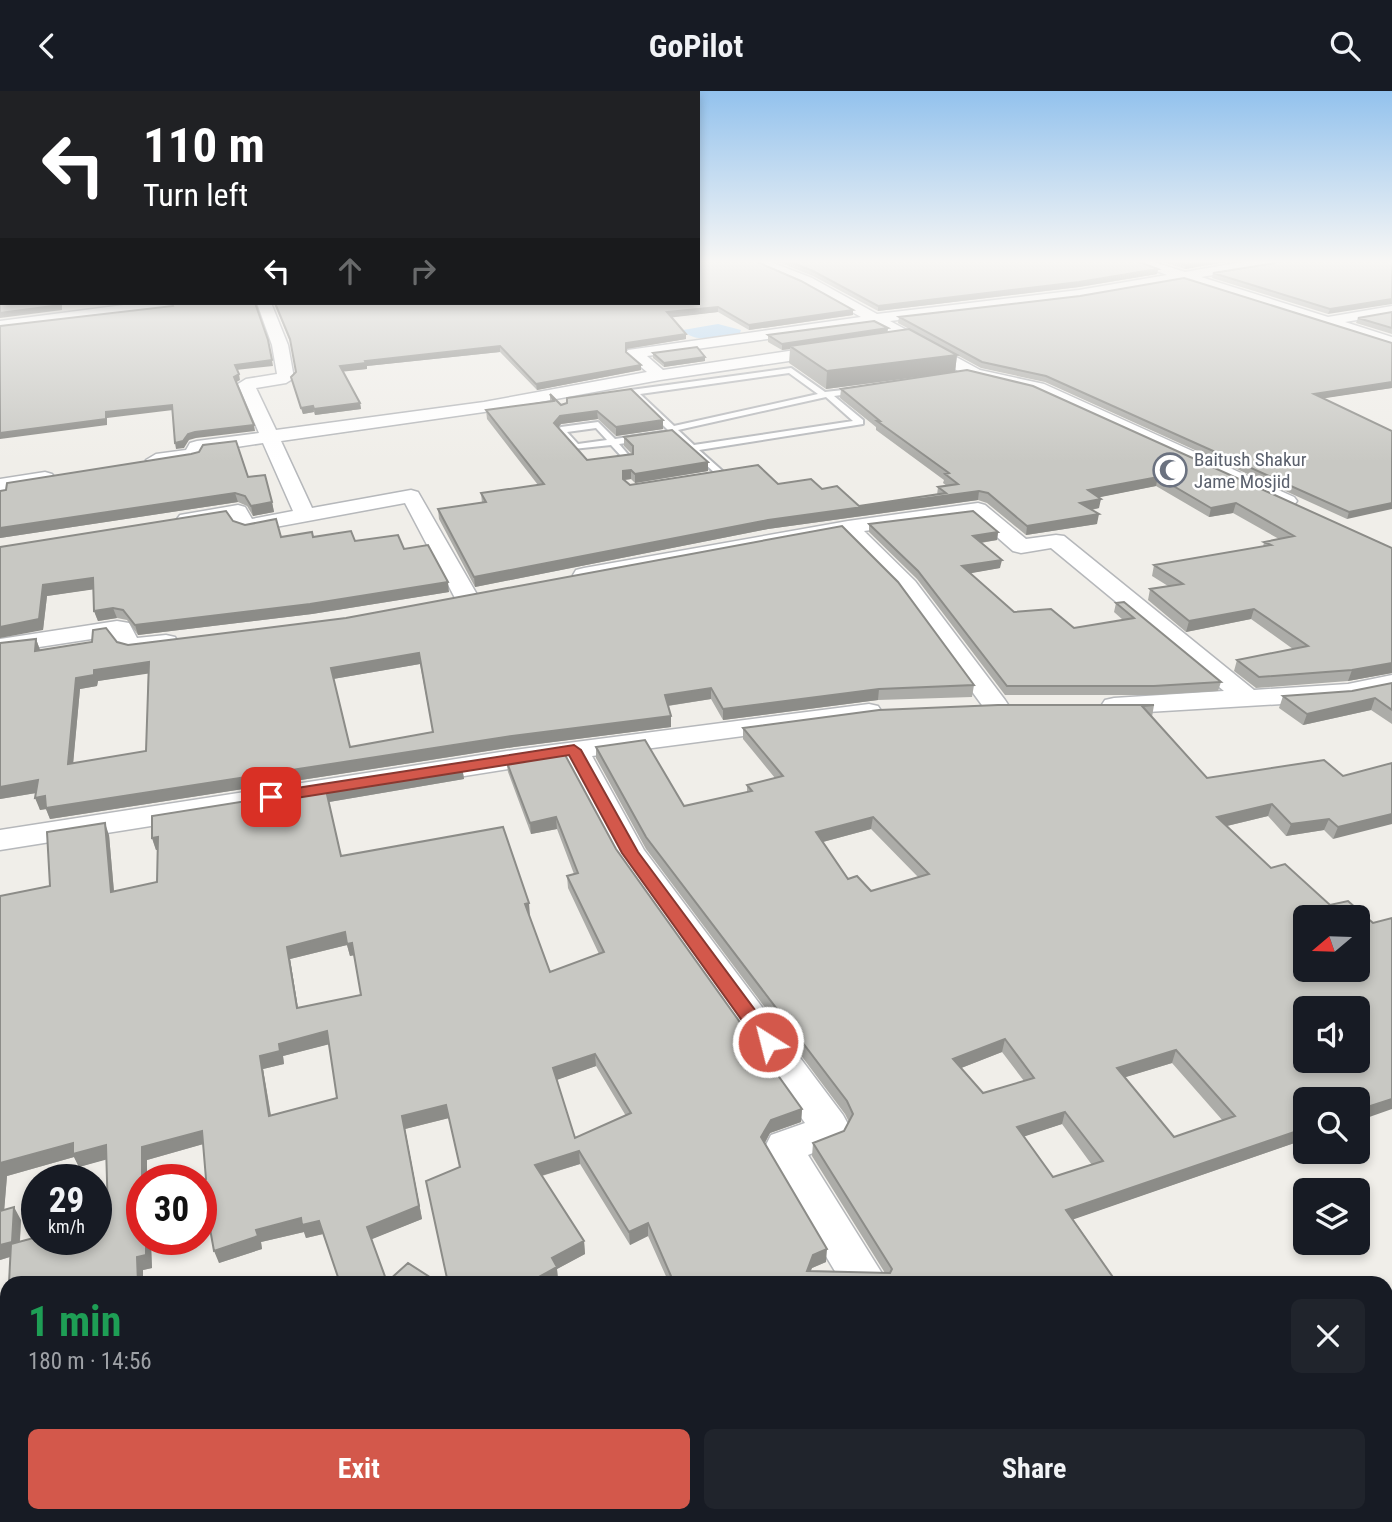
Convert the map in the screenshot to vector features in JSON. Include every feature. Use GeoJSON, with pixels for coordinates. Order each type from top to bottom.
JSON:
{"type":"FeatureCollection","features":[{"type":"Feature","properties":{"kind":"street"},"geometry":{"type":"LineString","coordinates":[[273,328],[280,345],[286,378],[246,384],[272,436],[305,515]]}},
{"type":"Feature","properties":{"kind":"street"},"geometry":{"type":"LineString","coordinates":[[660,375],[634,353],[815,328]]}},
{"type":"Feature","properties":{"kind":"street"},"geometry":{"type":"LineString","coordinates":[[894,328],[975,374],[1038,388],[1297,506]]}},
{"type":"Feature","properties":{"kind":"street"},"geometry":{"type":"LineString","coordinates":[[1347,328],[1392,342]]}},
{"type":"Feature","properties":{"kind":"street"},"geometry":{"type":"LineString","coordinates":[[886,342],[912,338]]}},
{"type":"Feature","properties":{"kind":"street"},"geometry":{"type":"LineString","coordinates":[[136,464],[192,455],[197,447],[484,407],[660,375],[846,348]]}},
{"type":"Feature","properties":{"kind":"street"},"geometry":{"type":"LineString","coordinates":[[0,485],[68,474]]}},
{"type":"Feature","properties":{"kind":"street"},"geometry":{"type":"LineString","coordinates":[[169,522],[238,512],[243,524],[248,526],[411,496],[467,598]]}},
{"type":"Feature","properties":{"kind":"street"},"geometry":{"type":"LineString","coordinates":[[561,579],[848,527],[978,509],[1021,546],[1056,541],[1249,699]]}},
{"type":"Feature","properties":{"kind":"street"},"geometry":{"type":"LineString","coordinates":[[848,527],[907,586],[1008,706],[966,707]]}},
{"type":"Feature","properties":{"kind":"street"},"geometry":{"type":"LineString","coordinates":[[442,603],[491,593]]}},
{"type":"Feature","properties":{"kind":"street"},"geometry":{"type":"LineString","coordinates":[[0,646],[117,628],[120,628],[128,646],[185,640]]}},
{"type":"Feature","properties":{"kind":"street"},"geometry":{"type":"LineString","coordinates":[[1085,706],[1152,706],[1348,692],[1392,683]]}},
{"type":"Feature","properties":{"kind":"street"},"geometry":{"type":"LineString","coordinates":[[0,840],[574,750],[890,710]]}},
{"type":"Feature","properties":{"kind":"street"},"geometry":{"type":"LineString","coordinates":[[574,750],[631,853],[829,1126],[829,1129],[785,1147],[783,1151],[850,1276]]}},
{"type":"Feature","properties":{"kind":"lane"},"geometry":{"type":"LineString","coordinates":[[621,394],[791,370],[860,422],[693,448]]}},
{"type":"Feature","properties":{"kind":"lane"},"geometry":{"type":"LineString","coordinates":[[956,376],[975,374]]}},
{"type":"Feature","properties":{"kind":"lane"},"geometry":{"type":"LineString","coordinates":[[576,447],[674,431],[826,395],[867,389]]}},
{"type":"Feature","properties":{"kind":"lane"},"geometry":{"type":"LineString","coordinates":[[634,392],[722,475],[696,479]]}},
{"type":"Feature","properties":{"kind":"lane"},"geometry":{"type":"LineString","coordinates":[[557,403],[595,397]]}},
{"type":"Feature","properties":{"kind":"lane"},"geometry":{"type":"LineString","coordinates":[[583,456],[561,430],[598,425],[628,459],[602,463]]}},
{"type":"Feature","properties":{"kind":"water"},"geometry":{"type":"Polygon","coordinates":[[[732,328],[741,330],[740,333],[702,338],[688,335],[683,330],[732,328]]]}},
{"type":"Feature","properties":{"kind":"building"},"geometry":{"type":"Polygon","coordinates":[[[0,328],[264,328],[272,360],[235,365],[239,374],[234,377],[254,425],[195,432],[188,434],[183,441],[175,443],[172,405],[106,412],[106,419],[0,433],[0,328]]]}},
{"type":"Feature","properties":{"kind":"building"},"geometry":{"type":"Polygon","coordinates":[[[285,328],[681,328],[686,334],[626,343],[626,352],[641,365],[536,384],[500,346],[340,366],[360,403],[314,409],[313,406],[301,408],[291,377],[296,372],[285,328]]]}},
{"type":"Feature","properties":{"kind":"building"},"geometry":{"type":"Polygon","coordinates":[[[823,328],[888,328],[782,344],[768,335],[823,328]]]}},
{"type":"Feature","properties":{"kind":"building"},"geometry":{"type":"Polygon","coordinates":[[[919,328],[1343,328],[1392,343],[1392,382],[1314,394],[1392,431],[1392,503],[1349,512],[1046,376],[982,362],[919,328]]]}},
{"type":"Feature","properties":{"kind":"building"},"geometry":{"type":"Polygon","coordinates":[[[909,329],[957,355],[827,371],[790,346],[909,329]]]}},
{"type":"Feature","properties":{"kind":"building"},"geometry":{"type":"Polygon","coordinates":[[[697,347],[705,357],[664,363],[653,353],[697,347]]]}},
{"type":"Feature","properties":{"kind":"building"},"geometry":{"type":"Polygon","coordinates":[[[967,370],[1033,386],[1392,548],[1392,663],[1352,670],[1259,677],[1237,660],[1308,646],[1254,609],[1189,621],[1150,589],[1183,584],[1154,565],[1271,545],[1264,542],[1294,536],[1236,503],[1211,508],[1158,477],[1088,490],[1101,499],[1080,503],[1099,514],[1027,526],[988,493],[979,491],[768,520],[474,577],[438,509],[486,502],[481,493],[544,484],[486,410],[554,401],[550,394],[561,405],[567,403],[567,398],[631,389],[663,420],[616,427],[597,411],[560,416],[554,423],[587,460],[633,454],[633,446],[624,437],[672,430],[708,462],[635,474],[631,470],[623,471],[623,479],[630,485],[758,465],[778,484],[811,479],[822,489],[837,486],[859,506],[946,493],[938,487],[958,484],[945,474],[949,473],[877,421],[880,421],[841,389],[967,370]]]}},
{"type":"Feature","properties":{"kind":"building"},"geometry":{"type":"Polygon","coordinates":[[[236,441],[248,477],[265,475],[272,502],[251,506],[245,496],[235,493],[0,528],[0,491],[6,490],[7,483],[191,454],[199,452],[203,445],[236,441]]]}},
{"type":"Feature","properties":{"kind":"building"},"geometry":{"type":"Polygon","coordinates":[[[226,511],[233,521],[245,525],[276,519],[281,537],[312,532],[313,537],[351,531],[355,541],[398,535],[404,549],[428,545],[448,582],[310,604],[135,625],[123,610],[113,608],[94,611],[93,578],[43,585],[39,619],[0,627],[0,547],[226,511]]]}},
{"type":"Feature","properties":{"kind":"building"},"geometry":{"type":"Polygon","coordinates":[[[973,511],[998,532],[973,536],[1002,560],[962,566],[1014,612],[1051,609],[1074,628],[1134,618],[1116,603],[1124,602],[1221,682],[1154,686],[1007,686],[918,571],[869,524],[973,511]]]}},
{"type":"Feature","properties":{"kind":"building"},"geometry":{"type":"Polygon","coordinates":[[[842,526],[898,582],[974,685],[879,689],[723,709],[711,688],[665,695],[671,716],[512,736],[46,808],[45,796],[35,798],[38,780],[0,787],[0,643],[36,639],[35,651],[92,642],[93,630],[106,628],[117,642],[128,645],[346,618],[842,526]],[[419,653],[331,668],[350,747],[433,732],[419,653]],[[149,662],[94,670],[94,675],[76,678],[68,764],[146,751],[149,662]]]}},
{"type":"Feature","properties":{"kind":"building"},"geometry":{"type":"Polygon","coordinates":[[[1392,683],[1392,710],[1375,698],[1307,714],[1283,696],[1352,691],[1392,683]]]}},
{"type":"Feature","properties":{"kind":"building"},"geometry":{"type":"Polygon","coordinates":[[[998,705],[1154,705],[1142,706],[1207,778],[1324,760],[1343,776],[1392,763],[1392,814],[1338,827],[1329,819],[1291,824],[1272,804],[1217,817],[1271,868],[1285,864],[1330,905],[1293,905],[1293,982],[1370,982],[1370,920],[1373,923],[1392,918],[1392,1099],[1370,1106],[1370,1087],[1293,1087],[1293,1132],[1066,1210],[1112,1276],[671,1276],[648,1223],[629,1232],[579,1151],[535,1165],[584,1241],[552,1258],[557,1267],[541,1276],[446,1276],[426,1181],[460,1167],[446,1105],[402,1116],[419,1206],[367,1227],[385,1276],[338,1276],[319,1221],[302,1225],[301,1218],[256,1230],[258,1236],[217,1250],[217,1164],[205,1164],[202,1131],[142,1147],[142,1164],[126,1164],[126,1255],[146,1255],[137,1257],[138,1276],[9,1276],[11,1244],[21,1241],[21,1255],[112,1255],[112,1164],[107,1164],[106,1145],[73,1154],[73,1143],[0,1163],[0,896],[50,886],[47,832],[105,823],[111,892],[157,882],[158,837],[152,838],[152,816],[462,767],[326,790],[341,856],[503,827],[529,903],[525,904],[550,972],[604,952],[567,876],[578,873],[556,817],[530,823],[506,760],[563,751],[616,849],[802,1109],[771,1120],[761,1137],[827,1249],[813,1255],[807,1271],[890,1273],[892,1269],[813,1143],[844,1131],[853,1114],[847,1101],[646,837],[596,747],[645,740],[684,806],[752,791],[747,785],[783,776],[743,728],[879,710],[998,705]],[[873,817],[816,832],[848,879],[857,876],[871,891],[929,874],[873,817]],[[345,932],[287,947],[297,1008],[361,995],[352,943],[347,944],[345,932]],[[327,1031],[279,1044],[280,1051],[260,1056],[269,1116],[337,1098],[327,1031]],[[1005,1039],[953,1059],[983,1093],[1034,1078],[1005,1039]],[[1176,1050],[1117,1068],[1174,1137],[1235,1116],[1176,1050]],[[595,1054],[553,1068],[575,1138],[631,1113],[595,1054]],[[1065,1112],[1017,1127],[1053,1177],[1103,1161],[1065,1112]]]}},
{"type":"Feature","properties":{"kind":"building"},"geometry":{"type":"Polygon","coordinates":[[[1348,901],[1353,905],[1330,905],[1348,901]]]}},
{"type":"Feature","properties":{"kind":"building"},"geometry":{"type":"Polygon","coordinates":[[[14,1207],[12,1242],[0,1245],[0,1211],[14,1207]]]}},
{"type":"Feature","properties":{"kind":"building"},"geometry":{"type":"Polygon","coordinates":[[[408,1263],[428,1276],[394,1276],[408,1263]]]}},
{"type":"Feature","properties":{"kind":"place","name":"Baitush Shakur Jame Mosjid"},"geometry":{"type":"Point","coordinates":[1170,470]}},
{"type":"Feature","properties":{"kind":"route"},"geometry":{"type":"LineString","coordinates":[[271,797],[574,750],[631,853],[768,1042]]}}]}
